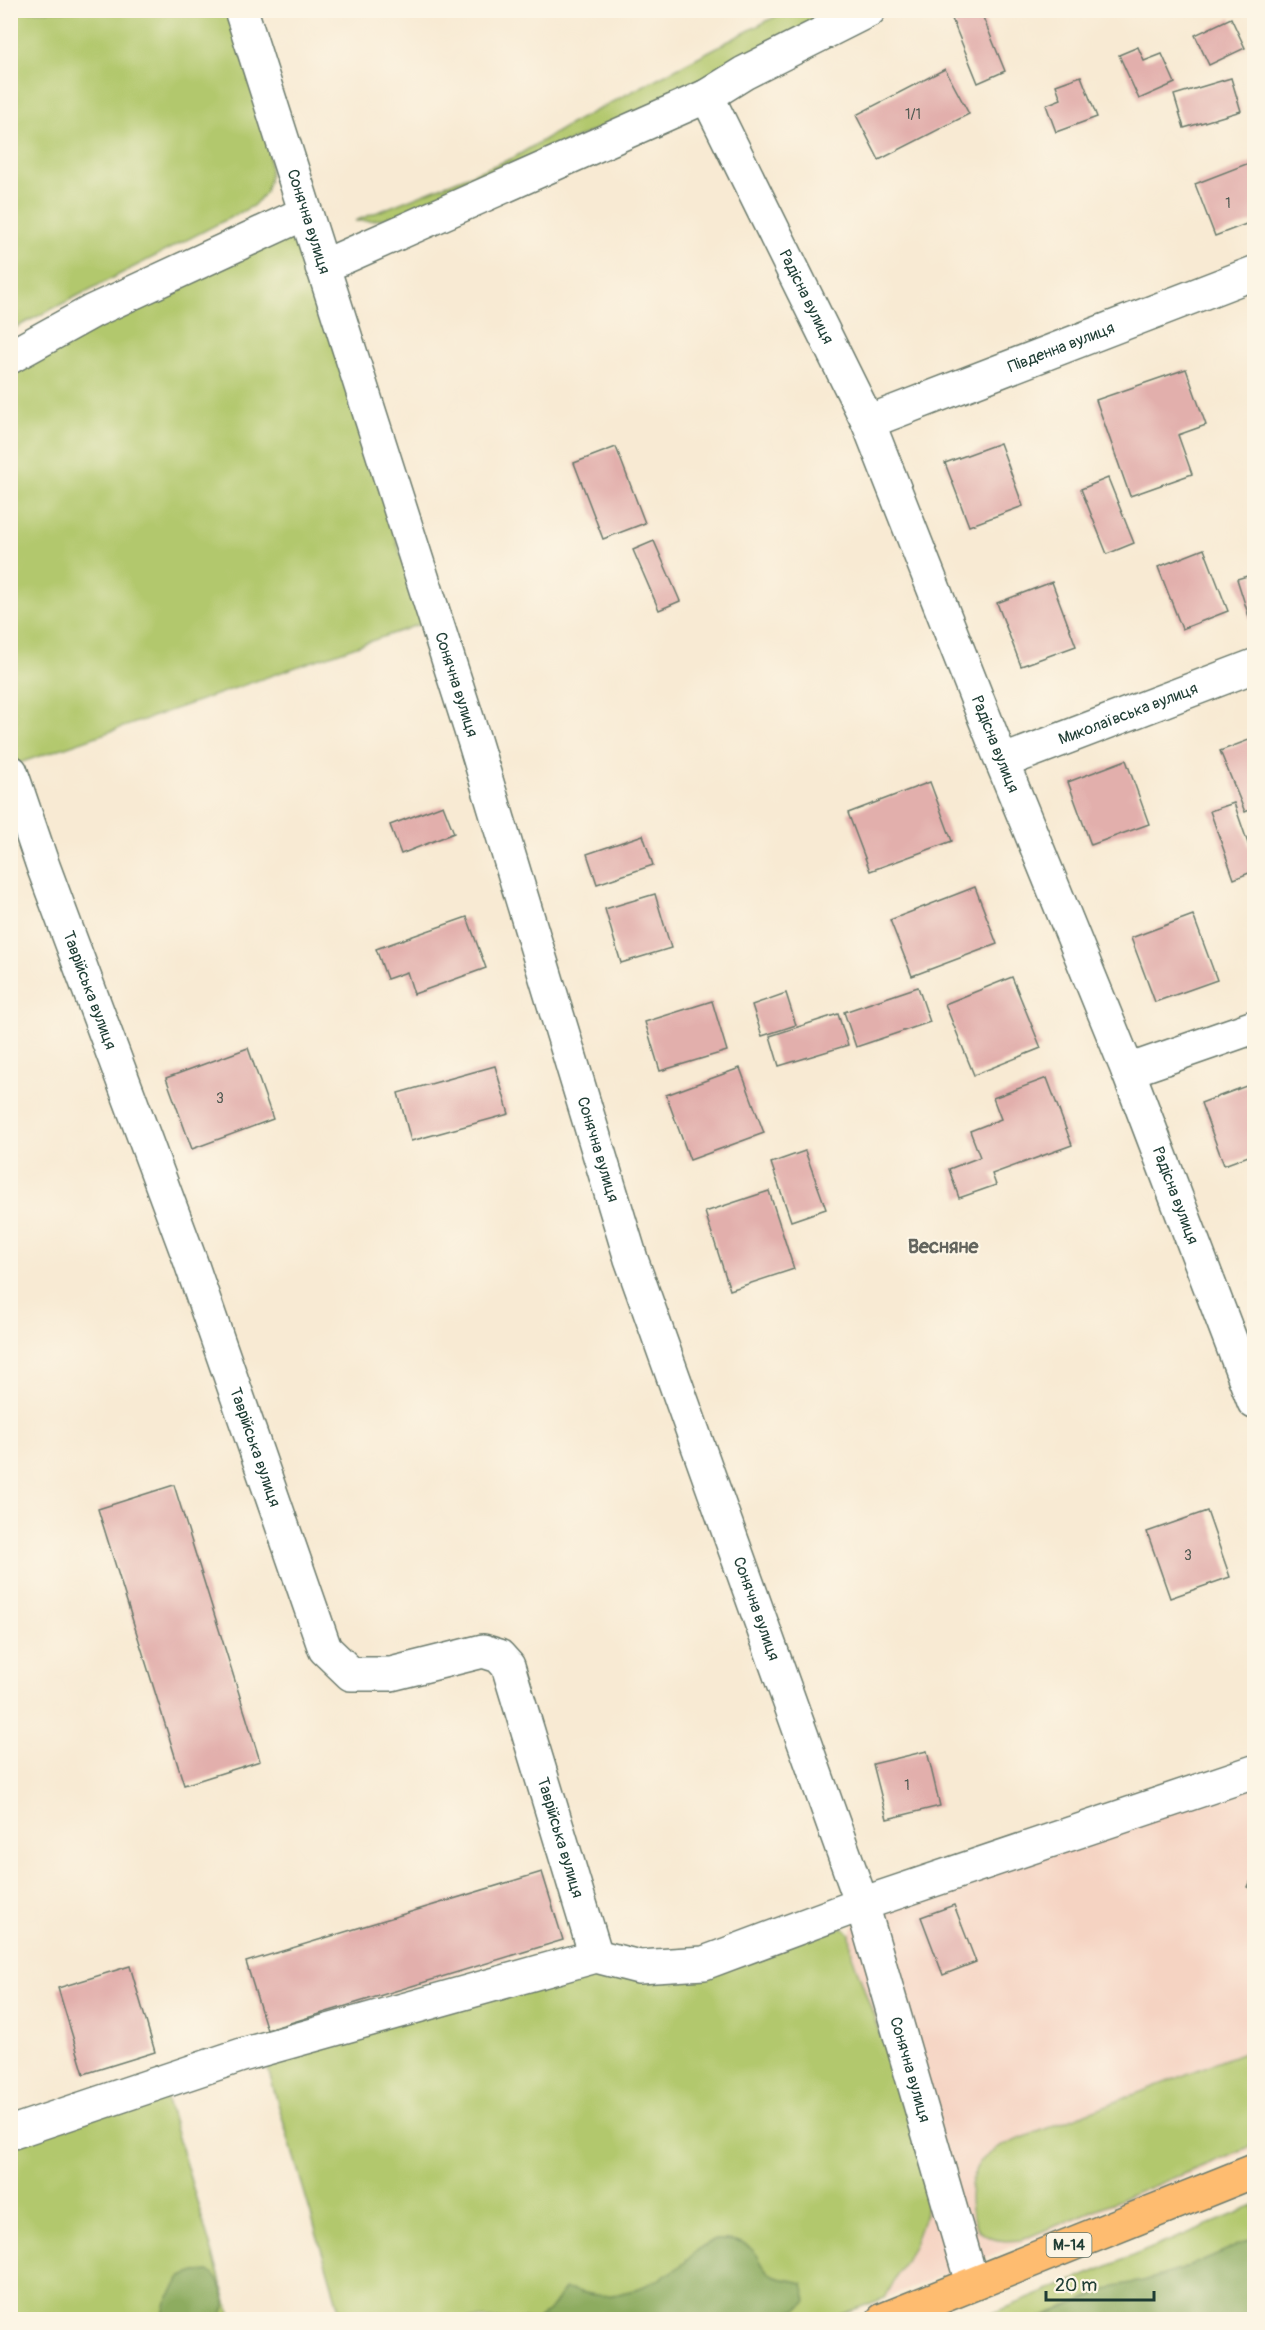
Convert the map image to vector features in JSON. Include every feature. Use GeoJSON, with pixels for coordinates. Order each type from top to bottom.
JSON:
{"type":"FeatureCollection","features":[{"type":"Feature","properties":{"kind":"highway","name":"М-14"},"geometry":{"type":"LineString","coordinates":[[883,2319],[1254,2171]]}},
{"type":"Feature","properties":{"kind":"street","name":"Сонячна вулиця"},"geometry":{"type":"LineString","coordinates":[[242,10],[474,740],[631,1259],[862,1904],[972,2283]]}},
{"type":"Feature","properties":{"kind":"street"},"geometry":{"type":"LineString","coordinates":[[322,267],[707,96],[744,73],[869,10]]}},
{"type":"Feature","properties":{"kind":"street","name":"Радісна вулиця"},"geometry":{"type":"LineString","coordinates":[[707,96],[868,422],[1002,762],[1128,1071],[1253,1392]]}},
{"type":"Feature","properties":{"kind":"street"},"geometry":{"type":"LineString","coordinates":[[10,357],[93,311],[305,213]]}},
{"type":"Feature","properties":{"kind":"street","name":"Південна вулиця"},"geometry":{"type":"LineString","coordinates":[[868,422],[1254,273]]}},
{"type":"Feature","properties":{"kind":"street","name":"Миколаївська вулиця"},"geometry":{"type":"LineString","coordinates":[[1002,762],[1254,666]]}},
{"type":"Feature","properties":{"kind":"street","name":"Таврійська вулиця"},"geometry":{"type":"LineString","coordinates":[[11,772],[43,866],[190,1260],[325,1649],[351,1674],[391,1674],[483,1651],[499,1656],[508,1665],[596,1956]]}},
{"type":"Feature","properties":{"kind":"street"},"geometry":{"type":"LineString","coordinates":[[1128,1071],[1254,1027]]}},
{"type":"Feature","properties":{"kind":"street"},"geometry":{"type":"LineString","coordinates":[[10,2133],[243,2055],[596,1956],[639,1967],[704,1963],[862,1904],[1254,1772]]}},
{"type":"Feature","properties":{"kind":"shaded area"},"geometry":{"type":"Polygon","coordinates":[[[1254,1782],[1254,2149],[885,2298],[914,2244],[926,2212],[852,1955],[850,1934],[855,1923],[1254,1782]]]}},
{"type":"Feature","properties":{"kind":"green space"},"geometry":{"type":"Polygon","coordinates":[[[11,11],[230,11],[269,146],[270,175],[266,192],[253,206],[11,330],[11,11]]]}},
{"type":"Feature","properties":{"kind":"green space"},"geometry":{"type":"Polygon","coordinates":[[[786,11],[853,11],[742,66],[398,216],[355,221],[513,158],[572,123],[786,11]]]}},
{"type":"Feature","properties":{"kind":"green space"},"geometry":{"type":"Polygon","coordinates":[[[287,235],[294,238],[304,255],[423,623],[11,766],[11,363],[287,235]]]}},
{"type":"Feature","properties":{"kind":"green space"},"geometry":{"type":"Polygon","coordinates":[[[843,1928],[850,1934],[852,1955],[928,2169],[926,2212],[914,2244],[885,2298],[829,2319],[342,2319],[266,2063],[491,1986],[843,1928]]]}},
{"type":"Feature","properties":{"kind":"green space"},"geometry":{"type":"Polygon","coordinates":[[[1254,2048],[1254,2145],[1021,2240],[994,2239],[979,2229],[974,2221],[970,2191],[974,2172],[983,2159],[990,2154],[1004,2145],[1254,2048]]]}},
{"type":"Feature","properties":{"kind":"green space"},"geometry":{"type":"Polygon","coordinates":[[[165,2094],[232,2319],[11,2320],[11,2142],[165,2094]]]}},
{"type":"Feature","properties":{"kind":"green space"},"geometry":{"type":"Polygon","coordinates":[[[1254,2206],[1254,2319],[979,2319],[1254,2206]]]}},
{"type":"Feature","properties":{"kind":"green space"},"geometry":{"type":"Polygon","coordinates":[[[1254,2238],[1254,2319],[1036,2319],[1116,2286],[1180,2270],[1254,2238]]]}},
{"type":"Feature","properties":{"kind":"green space"},"geometry":{"type":"Polygon","coordinates":[[[716,2240],[729,2240],[747,2245],[770,2274],[803,2283],[807,2301],[795,2310],[756,2319],[538,2319],[549,2311],[565,2289],[606,2296],[628,2292],[671,2272],[700,2248],[716,2240]]]}},
{"type":"Feature","properties":{"kind":"green space"},"geometry":{"type":"Polygon","coordinates":[[[209,2271],[219,2282],[225,2296],[225,2308],[218,2319],[162,2319],[166,2302],[181,2277],[209,2271]]]}},
{"type":"Feature","properties":{"kind":"building"},"geometry":{"type":"Polygon","coordinates":[[[973,10],[980,10],[1005,71],[978,83],[952,19],[973,10]]]}},
{"type":"Feature","properties":{"kind":"building"},"geometry":{"type":"Polygon","coordinates":[[[1231,18],[1245,48],[1209,65],[1195,35],[1231,18]]]}},
{"type":"Feature","properties":{"kind":"building"},"geometry":{"type":"Polygon","coordinates":[[[1138,47],[1144,61],[1162,54],[1175,83],[1139,99],[1119,55],[1138,47]]]}},
{"type":"Feature","properties":{"kind":"building"},"geometry":{"type":"Polygon","coordinates":[[[945,69],[969,114],[879,160],[856,115],[945,69]]]}},
{"type":"Feature","properties":{"kind":"building"},"geometry":{"type":"Polygon","coordinates":[[[1081,76],[1097,117],[1056,132],[1046,105],[1061,99],[1056,85],[1081,76]]]}},
{"type":"Feature","properties":{"kind":"building"},"geometry":{"type":"Polygon","coordinates":[[[1231,78],[1241,111],[1184,128],[1174,95],[1231,78]]]}},
{"type":"Feature","properties":{"kind":"building"},"geometry":{"type":"Polygon","coordinates":[[[1254,161],[1254,221],[1215,236],[1195,184],[1254,161]]]}},
{"type":"Feature","properties":{"kind":"building"},"geometry":{"type":"Polygon","coordinates":[[[1186,369],[1206,425],[1178,435],[1192,474],[1130,496],[1096,400],[1186,369]]]}},
{"type":"Feature","properties":{"kind":"building"},"geometry":{"type":"Polygon","coordinates":[[[1000,443],[1023,506],[969,526],[945,463],[1000,443]]]}},
{"type":"Feature","properties":{"kind":"building"},"geometry":{"type":"Polygon","coordinates":[[[616,447],[645,523],[603,539],[574,463],[616,447]]]}},
{"type":"Feature","properties":{"kind":"building"},"geometry":{"type":"Polygon","coordinates":[[[1108,478],[1134,543],[1107,554],[1081,489],[1108,478]]]}},
{"type":"Feature","properties":{"kind":"building"},"geometry":{"type":"Polygon","coordinates":[[[654,541],[680,601],[659,610],[633,550],[654,541]]]}},
{"type":"Feature","properties":{"kind":"building"},"geometry":{"type":"Polygon","coordinates":[[[1204,549],[1228,611],[1182,629],[1158,567],[1204,549]]]}},
{"type":"Feature","properties":{"kind":"building"},"geometry":{"type":"Polygon","coordinates":[[[1254,574],[1254,618],[1250,620],[1237,579],[1254,574]]]}},
{"type":"Feature","properties":{"kind":"building"},"geometry":{"type":"Polygon","coordinates":[[[1052,582],[1076,646],[1021,666],[997,603],[1052,582]]]}},
{"type":"Feature","properties":{"kind":"building"},"geometry":{"type":"Polygon","coordinates":[[[1254,738],[1254,808],[1245,812],[1220,751],[1254,738]]]}},
{"type":"Feature","properties":{"kind":"building"},"geometry":{"type":"Polygon","coordinates":[[[1126,760],[1149,824],[1091,845],[1068,782],[1126,760]]]}},
{"type":"Feature","properties":{"kind":"building"},"geometry":{"type":"Polygon","coordinates":[[[930,782],[952,841],[870,871],[848,813],[930,782]]]}},
{"type":"Feature","properties":{"kind":"building"},"geometry":{"type":"Polygon","coordinates":[[[1234,803],[1254,861],[1254,871],[1234,879],[1210,811],[1234,803]]]}},
{"type":"Feature","properties":{"kind":"building"},"geometry":{"type":"Polygon","coordinates":[[[443,805],[454,833],[401,854],[390,825],[443,805]]]}},
{"type":"Feature","properties":{"kind":"building"},"geometry":{"type":"Polygon","coordinates":[[[643,835],[653,865],[597,884],[587,854],[643,835]]]}},
{"type":"Feature","properties":{"kind":"building"},"geometry":{"type":"Polygon","coordinates":[[[975,887],[997,944],[912,976],[890,920],[975,887]]]}},
{"type":"Feature","properties":{"kind":"building"},"geometry":{"type":"Polygon","coordinates":[[[655,894],[671,948],[621,963],[605,909],[655,894]]]}},
{"type":"Feature","properties":{"kind":"building"},"geometry":{"type":"Polygon","coordinates":[[[1193,915],[1217,980],[1155,1002],[1131,938],[1193,915]]]}},
{"type":"Feature","properties":{"kind":"building"},"geometry":{"type":"Polygon","coordinates":[[[467,917],[486,968],[414,994],[407,972],[387,979],[376,949],[467,917]]]}},
{"type":"Feature","properties":{"kind":"building"},"geometry":{"type":"Polygon","coordinates":[[[1012,977],[1041,1048],[974,1075],[945,1004],[1012,977]]]}},
{"type":"Feature","properties":{"kind":"building"},"geometry":{"type":"Polygon","coordinates":[[[918,987],[930,1022],[856,1047],[844,1012],[918,987]]]}},
{"type":"Feature","properties":{"kind":"building"},"geometry":{"type":"Polygon","coordinates":[[[786,993],[796,1025],[762,1036],[752,1005],[786,993]]]}},
{"type":"Feature","properties":{"kind":"building"},"geometry":{"type":"Polygon","coordinates":[[[712,1001],[727,1051],[660,1071],[645,1022],[712,1001]]]}},
{"type":"Feature","properties":{"kind":"building"},"geometry":{"type":"Polygon","coordinates":[[[838,1014],[848,1045],[779,1066],[770,1036],[838,1014]]]}},
{"type":"Feature","properties":{"kind":"building"},"geometry":{"type":"Polygon","coordinates":[[[248,1048],[273,1119],[192,1149],[166,1078],[248,1048]]]}},
{"type":"Feature","properties":{"kind":"building"},"geometry":{"type":"Polygon","coordinates":[[[495,1066],[509,1114],[411,1141],[398,1093],[495,1066]]]}},
{"type":"Feature","properties":{"kind":"building"},"geometry":{"type":"Polygon","coordinates":[[[740,1068],[764,1133],[690,1160],[666,1095],[740,1068]]]}},
{"type":"Feature","properties":{"kind":"building"},"geometry":{"type":"Polygon","coordinates":[[[1047,1078],[1072,1145],[992,1174],[996,1185],[959,1198],[949,1169],[980,1157],[970,1131],[1001,1119],[993,1098],[1047,1078]]]}},
{"type":"Feature","properties":{"kind":"building"},"geometry":{"type":"Polygon","coordinates":[[[1254,1083],[1254,1154],[1224,1165],[1201,1103],[1254,1083]]]}},
{"type":"Feature","properties":{"kind":"building"},"geometry":{"type":"Polygon","coordinates":[[[805,1151],[826,1209],[791,1221],[771,1163],[805,1151]]]}},
{"type":"Feature","properties":{"kind":"building"},"geometry":{"type":"Polygon","coordinates":[[[769,1191],[794,1269],[730,1290],[705,1212],[769,1191]]]}},
{"type":"Feature","properties":{"kind":"building"},"geometry":{"type":"Polygon","coordinates":[[[174,1485],[260,1761],[184,1785],[98,1509],[174,1485]]]}},
{"type":"Feature","properties":{"kind":"building"},"geometry":{"type":"Polygon","coordinates":[[[1207,1511],[1230,1577],[1170,1598],[1147,1532],[1207,1511]]]}},
{"type":"Feature","properties":{"kind":"building"},"geometry":{"type":"Polygon","coordinates":[[[927,1751],[940,1806],[887,1819],[873,1764],[927,1751]]]}},
{"type":"Feature","properties":{"kind":"building"},"geometry":{"type":"Polygon","coordinates":[[[542,1872],[563,1940],[267,2030],[246,1962],[542,1872]]]}},
{"type":"Feature","properties":{"kind":"building"},"geometry":{"type":"Polygon","coordinates":[[[1254,1874],[1254,1890],[1248,1887],[1254,1874]]]}},
{"type":"Feature","properties":{"kind":"building"},"geometry":{"type":"Polygon","coordinates":[[[954,1905],[976,1962],[943,1975],[921,1917],[954,1905]]]}},
{"type":"Feature","properties":{"kind":"building"},"geometry":{"type":"Polygon","coordinates":[[[130,1966],[155,2052],[84,2074],[58,1988],[130,1966]]]}},
{"type":"Feature","properties":{"kind":"district","name":"Весняне"},"geometry":{"type":"Point","coordinates":[943,1246]}}]}
